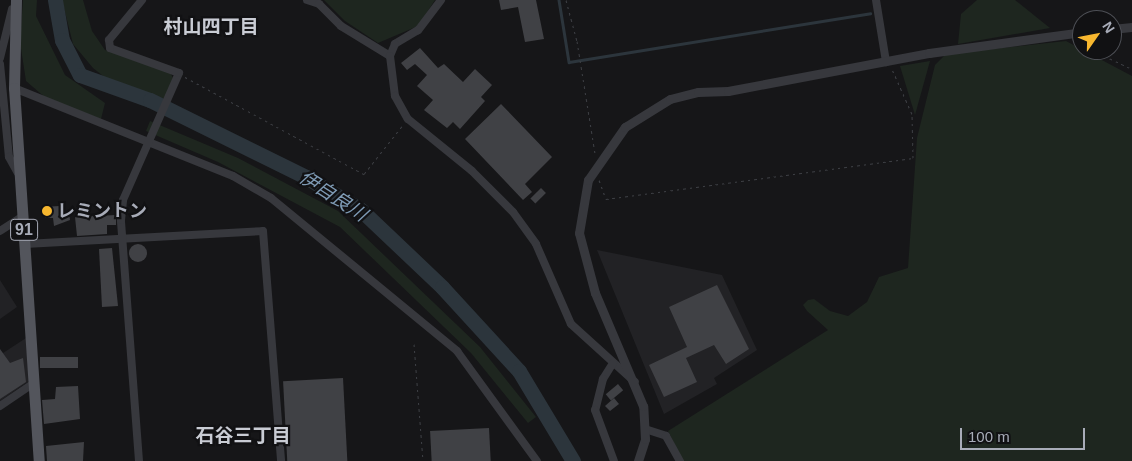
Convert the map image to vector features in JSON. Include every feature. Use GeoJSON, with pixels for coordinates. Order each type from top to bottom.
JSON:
{"type":"FeatureCollection","features":[{"type":"Feature","properties":{"kind":"main road","name":"91"},"geometry":{"type":"LineString","coordinates":[[15,0],[14,88],[18,173],[23,216],[39,461]]}},
{"type":"Feature","properties":{"kind":"street"},"geometry":{"type":"LineString","coordinates":[[0,58],[15,0]]}},
{"type":"Feature","properties":{"kind":"street"},"geometry":{"type":"LineString","coordinates":[[139,461],[123,239],[123,200],[177,77],[110,48],[109,40],[142,0]]}},
{"type":"Feature","properties":{"kind":"street"},"geometry":{"type":"LineString","coordinates":[[307,0],[319,4],[341,26],[390,56]]}},
{"type":"Feature","properties":{"kind":"street"},"geometry":{"type":"LineString","coordinates":[[441,0],[418,30],[395,44],[390,56],[395,96],[408,119],[479,177],[513,212],[536,244],[570,324],[635,382]]}},
{"type":"Feature","properties":{"kind":"street"},"geometry":{"type":"LineString","coordinates":[[876,0],[888,62]]}},
{"type":"Feature","properties":{"kind":"street"},"geometry":{"type":"LineString","coordinates":[[638,461],[645,429],[635,382],[583,260],[582,206],[595,166],[625,127],[670,99],[1072,33]]}},
{"type":"Feature","properties":{"kind":"street"},"geometry":{"type":"LineString","coordinates":[[0,64],[9,157],[18,173]]}},
{"type":"Feature","properties":{"kind":"street"},"geometry":{"type":"LineString","coordinates":[[14,88],[233,176],[298,217],[457,351],[537,461]]}},
{"type":"Feature","properties":{"kind":"street"},"geometry":{"type":"LineString","coordinates":[[0,231],[23,216]]}},
{"type":"Feature","properties":{"kind":"street"},"geometry":{"type":"LineString","coordinates":[[25,244],[263,231],[281,461]]}},
{"type":"Feature","properties":{"kind":"street"},"geometry":{"type":"LineString","coordinates":[[613,364],[603,379],[595,410],[614,461]]}},
{"type":"Feature","properties":{"kind":"street"},"geometry":{"type":"LineString","coordinates":[[0,406],[34,383]]}},
{"type":"Feature","properties":{"kind":"street"},"geometry":{"type":"LineString","coordinates":[[645,429],[666,436],[680,461]]}},
{"type":"Feature","properties":{"kind":"path"},"geometry":{"type":"LineString","coordinates":[[566,0],[578,41],[595,166],[606,199],[913,158],[912,114],[888,62]]}},
{"type":"Feature","properties":{"kind":"path"},"geometry":{"type":"LineString","coordinates":[[1113,60],[1132,69]]}},
{"type":"Feature","properties":{"kind":"path"},"geometry":{"type":"LineString","coordinates":[[177,77],[364,174],[408,119]]}},
{"type":"Feature","properties":{"kind":"path"},"geometry":{"type":"LineString","coordinates":[[414,344],[423,461]]}},
{"type":"Feature","properties":{"kind":"shaded area"},"geometry":{"type":"Polygon","coordinates":[[[23,0],[37,0],[36,16],[65,75],[105,103],[101,119],[47,99],[26,81],[20,42],[23,0]]]}},
{"type":"Feature","properties":{"kind":"shaded area"},"geometry":{"type":"Polygon","coordinates":[[[62,0],[83,0],[92,31],[105,50],[170,72],[173,78],[165,99],[112,83],[93,68],[73,44],[62,0]]]}},
{"type":"Feature","properties":{"kind":"shaded area"},"geometry":{"type":"Polygon","coordinates":[[[324,0],[435,0],[418,26],[378,43],[345,21],[324,0]]]}},
{"type":"Feature","properties":{"kind":"shaded area"},"geometry":{"type":"Polygon","coordinates":[[[977,0],[1015,0],[1050,28],[958,44],[961,14],[977,0]]]}},
{"type":"Feature","properties":{"kind":"shaded area"},"geometry":{"type":"Polygon","coordinates":[[[1066,41],[1072,44],[1072,60],[1102,60],[1132,76],[1132,461],[683,461],[668,431],[828,330],[803,305],[808,300],[814,299],[830,311],[848,316],[867,302],[879,277],[908,268],[917,138],[935,65],[946,54],[1066,41]]]}},
{"type":"Feature","properties":{"kind":"shaded area"},"geometry":{"type":"Polygon","coordinates":[[[930,61],[915,115],[900,66],[930,61]]]}},
{"type":"Feature","properties":{"kind":"shaded area"},"geometry":{"type":"Polygon","coordinates":[[[150,121],[238,158],[338,211],[480,347],[536,417],[528,423],[471,353],[340,227],[218,162],[146,131],[150,121]]]}},
{"type":"Feature","properties":{"kind":"shaded area"},"geometry":{"type":"Polygon","coordinates":[[[597,250],[722,275],[757,350],[714,378],[717,384],[664,414],[597,250]]]}},
{"type":"Feature","properties":{"kind":"shaded area"},"geometry":{"type":"Polygon","coordinates":[[[0,280],[17,307],[0,319],[0,280]]]}},
{"type":"Feature","properties":{"kind":"shaded area"},"geometry":{"type":"Polygon","coordinates":[[[26,338],[29,381],[0,401],[0,355],[26,338]]]}},
{"type":"Feature","properties":{"kind":"building"},"geometry":{"type":"Polygon","coordinates":[[[499,0],[536,0],[544,39],[525,42],[518,7],[501,10],[499,0]]]}},
{"type":"Feature","properties":{"kind":"building"},"geometry":{"type":"Polygon","coordinates":[[[420,48],[438,68],[444,64],[463,82],[475,69],[492,85],[481,97],[485,101],[460,129],[453,122],[447,128],[424,110],[433,100],[417,86],[427,75],[415,64],[407,70],[401,63],[420,48]]]}},
{"type":"Feature","properties":{"kind":"building"},"geometry":{"type":"Polygon","coordinates":[[[501,104],[552,157],[525,184],[532,192],[523,200],[465,139],[501,104]]]}},
{"type":"Feature","properties":{"kind":"building"},"geometry":{"type":"Polygon","coordinates":[[[541,188],[546,193],[535,204],[530,199],[541,188]]]}},
{"type":"Feature","properties":{"kind":"building"},"geometry":{"type":"Polygon","coordinates":[[[60,206],[60,213],[69,213],[70,220],[54,226],[53,218],[45,218],[42,207],[60,206]]]}},
{"type":"Feature","properties":{"kind":"building"},"geometry":{"type":"Polygon","coordinates":[[[116,215],[116,225],[107,225],[107,234],[77,236],[75,217],[116,215]]]}},
{"type":"Feature","properties":{"kind":"building"},"geometry":{"type":"Polygon","coordinates":[[[138,244],[144,247],[147,253],[144,259],[138,262],[132,259],[129,253],[132,247],[138,244]]]}},
{"type":"Feature","properties":{"kind":"building"},"geometry":{"type":"Polygon","coordinates":[[[112,248],[118,306],[102,307],[99,249],[112,248]]]}},
{"type":"Feature","properties":{"kind":"building"},"geometry":{"type":"Polygon","coordinates":[[[717,285],[749,349],[726,364],[714,345],[686,358],[697,382],[664,397],[649,365],[687,347],[669,307],[717,285]]]}},
{"type":"Feature","properties":{"kind":"building"},"geometry":{"type":"Polygon","coordinates":[[[0,349],[10,363],[23,358],[26,382],[0,399],[0,349]]]}},
{"type":"Feature","properties":{"kind":"building"},"geometry":{"type":"Polygon","coordinates":[[[40,357],[78,357],[78,368],[40,368],[40,357]]]}},
{"type":"Feature","properties":{"kind":"building"},"geometry":{"type":"Polygon","coordinates":[[[343,378],[347,461],[287,461],[283,381],[343,378]]]}},
{"type":"Feature","properties":{"kind":"building"},"geometry":{"type":"Polygon","coordinates":[[[618,384],[623,390],[611,400],[606,394],[618,384]]]}},
{"type":"Feature","properties":{"kind":"building"},"geometry":{"type":"Polygon","coordinates":[[[78,386],[80,419],[44,424],[42,400],[55,399],[56,387],[78,386]]]}},
{"type":"Feature","properties":{"kind":"building"},"geometry":{"type":"Polygon","coordinates":[[[614,398],[619,404],[610,411],[605,406],[614,398]]]}},
{"type":"Feature","properties":{"kind":"building"},"geometry":{"type":"Polygon","coordinates":[[[489,428],[491,461],[432,461],[430,431],[489,428]]]}},
{"type":"Feature","properties":{"kind":"building"},"geometry":{"type":"Polygon","coordinates":[[[84,442],[83,461],[47,461],[46,446],[84,442]]]}},
{"type":"Feature","properties":{"kind":"waterway","name":"伊自良川"},"geometry":{"type":"LineString","coordinates":[[55,0],[62,40],[80,75],[150,100],[306,177],[361,210],[442,287],[519,371],[573,461]]}},
{"type":"Feature","properties":{"kind":"waterway"},"geometry":{"type":"LineString","coordinates":[[559,0],[569,62],[870,13]]}},
{"type":"Feature","properties":{"kind":"place","name":"レミントン"},"geometry":{"type":"Point","coordinates":[47,211]}},
{"type":"Feature","properties":{"kind":"district","name":"村山四丁目"},"geometry":{"type":"Point","coordinates":[211,27]}},
{"type":"Feature","properties":{"kind":"district","name":"石谷三丁目"},"geometry":{"type":"Point","coordinates":[243,436]}}]}
